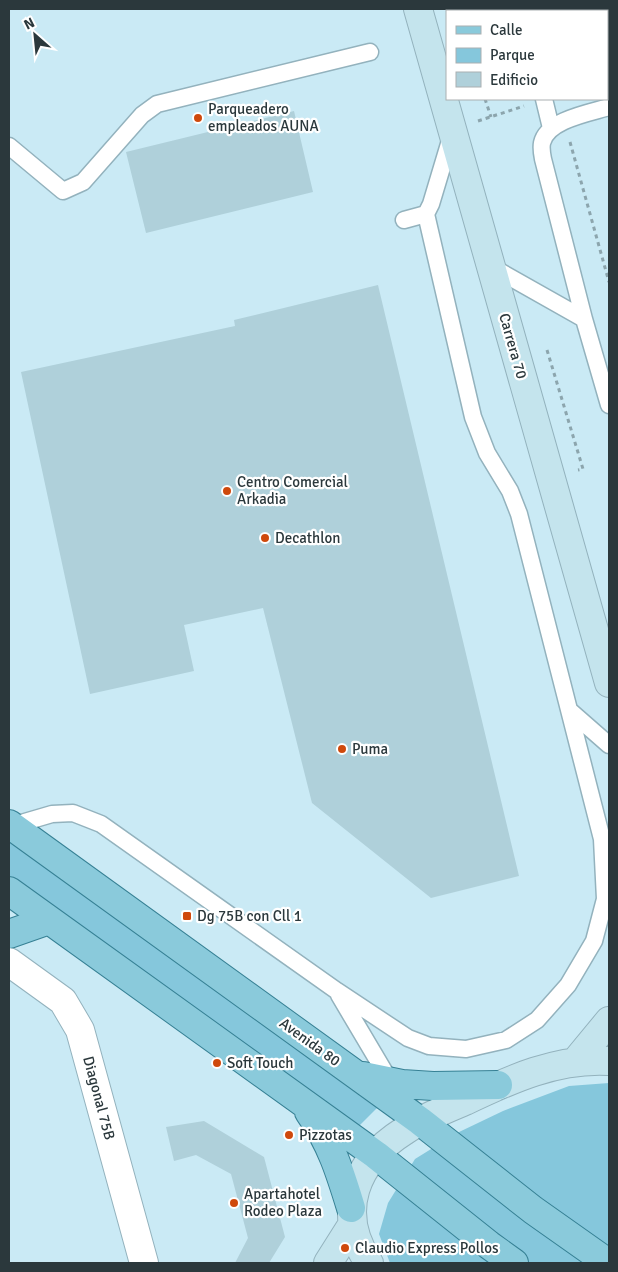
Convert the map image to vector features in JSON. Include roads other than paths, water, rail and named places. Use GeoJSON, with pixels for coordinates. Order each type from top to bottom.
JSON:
{"type":"FeatureCollection","features":[{"type":"Feature","properties":{"kind":"main road","name":"Carrera 70"},"geometry":{"type":"LineString","coordinates":[[418,9],[446,84]]}},
{"type":"Feature","properties":{"kind":"main road","name":"Carrera 70"},"geometry":{"type":"LineString","coordinates":[[452,100],[462,127],[490,266],[609,683]]}},
{"type":"Feature","properties":{"kind":"main road","name":"Avenida 80"},"geometry":{"type":"LineString","coordinates":[[10,825],[420,1121],[533,1210],[608,1263]]}},
{"type":"Feature","properties":{"kind":"main road"},"geometry":{"type":"LineString","coordinates":[[9,892],[376,1155],[514,1263]]}},
{"type":"Feature","properties":{"kind":"main road"},"geometry":{"type":"LineString","coordinates":[[9,934],[48,920]]}},
{"type":"Feature","properties":{"kind":"main road"},"geometry":{"type":"LineString","coordinates":[[576,1062],[609,1021]]}},
{"type":"Feature","properties":{"kind":"main road"},"geometry":{"type":"LineString","coordinates":[[328,1263],[351,1216],[357,1184],[365,1169],[376,1155],[402,1131],[498,1085],[538,1070],[576,1062],[609,1061]]}},
{"type":"Feature","properties":{"kind":"main road"},"geometry":{"type":"LineString","coordinates":[[355,1074],[402,1084],[433,1086],[498,1085]]}},
{"type":"Feature","properties":{"kind":"main road"},"geometry":{"type":"LineString","coordinates":[[300,1100],[323,1132],[338,1167],[358,1242],[369,1263]]}},
{"type":"Feature","properties":{"kind":"street","name":"Diagonal 75B"},"geometry":{"type":"LineString","coordinates":[[9,962],[63,1001],[80,1030],[92,1068],[144,1263]]}},
{"type":"Feature","properties":{"kind":"lane"},"geometry":{"type":"LineString","coordinates":[[9,146],[63,191],[83,182],[142,115],[157,104],[370,52]]}},
{"type":"Feature","properties":{"kind":"lane"},"geometry":{"type":"LineString","coordinates":[[544,100],[558,124]]}},
{"type":"Feature","properties":{"kind":"lane"},"geometry":{"type":"LineString","coordinates":[[609,107],[558,124],[545,134],[541,145],[584,319],[609,405]]}},
{"type":"Feature","properties":{"kind":"lane"},"geometry":{"type":"LineString","coordinates":[[10,825],[52,814],[73,813],[101,824],[337,992],[408,1038],[429,1046],[466,1049],[506,1040],[537,1020],[568,985],[594,941],[605,899],[602,839],[519,514],[510,491],[487,453],[473,417],[426,214],[462,127]]}},
{"type":"Feature","properties":{"kind":"lane"},"geometry":{"type":"LineString","coordinates":[[404,220],[426,214]]}},
{"type":"Feature","properties":{"kind":"lane"},"geometry":{"type":"LineString","coordinates":[[490,266],[584,319]]}},
{"type":"Feature","properties":{"kind":"lane"},"geometry":{"type":"LineString","coordinates":[[569,710],[609,745]]}},
{"type":"Feature","properties":{"kind":"lane"},"geometry":{"type":"LineString","coordinates":[[337,992],[390,1081]]}},
{"type":"Feature","properties":{"kind":"place","name":"Parqueadero empleados AUNA"},"geometry":{"type":"Point","coordinates":[198,118]}},
{"type":"Feature","properties":{"kind":"place","name":"Centro Comercial Arkadia"},"geometry":{"type":"Point","coordinates":[227,491]}},
{"type":"Feature","properties":{"kind":"place","name":"Decathlon"},"geometry":{"type":"Point","coordinates":[265,538]}},
{"type":"Feature","properties":{"kind":"place","name":"Puma"},"geometry":{"type":"Point","coordinates":[342,749]}},
{"type":"Feature","properties":{"kind":"place","name":"Dg 75B con Cll 1"},"geometry":{"type":"Point","coordinates":[187,916]}},
{"type":"Feature","properties":{"kind":"place","name":"Soft Touch"},"geometry":{"type":"Point","coordinates":[217,1063]}},
{"type":"Feature","properties":{"kind":"place","name":"Pizzotas"},"geometry":{"type":"Point","coordinates":[289,1135]}},
{"type":"Feature","properties":{"kind":"place","name":"Apartahotel Rodeo Plaza"},"geometry":{"type":"Point","coordinates":[234,1203]}},
{"type":"Feature","properties":{"kind":"place","name":"Claudio Express Pollos"},"geometry":{"type":"Point","coordinates":[345,1248]}}]}
